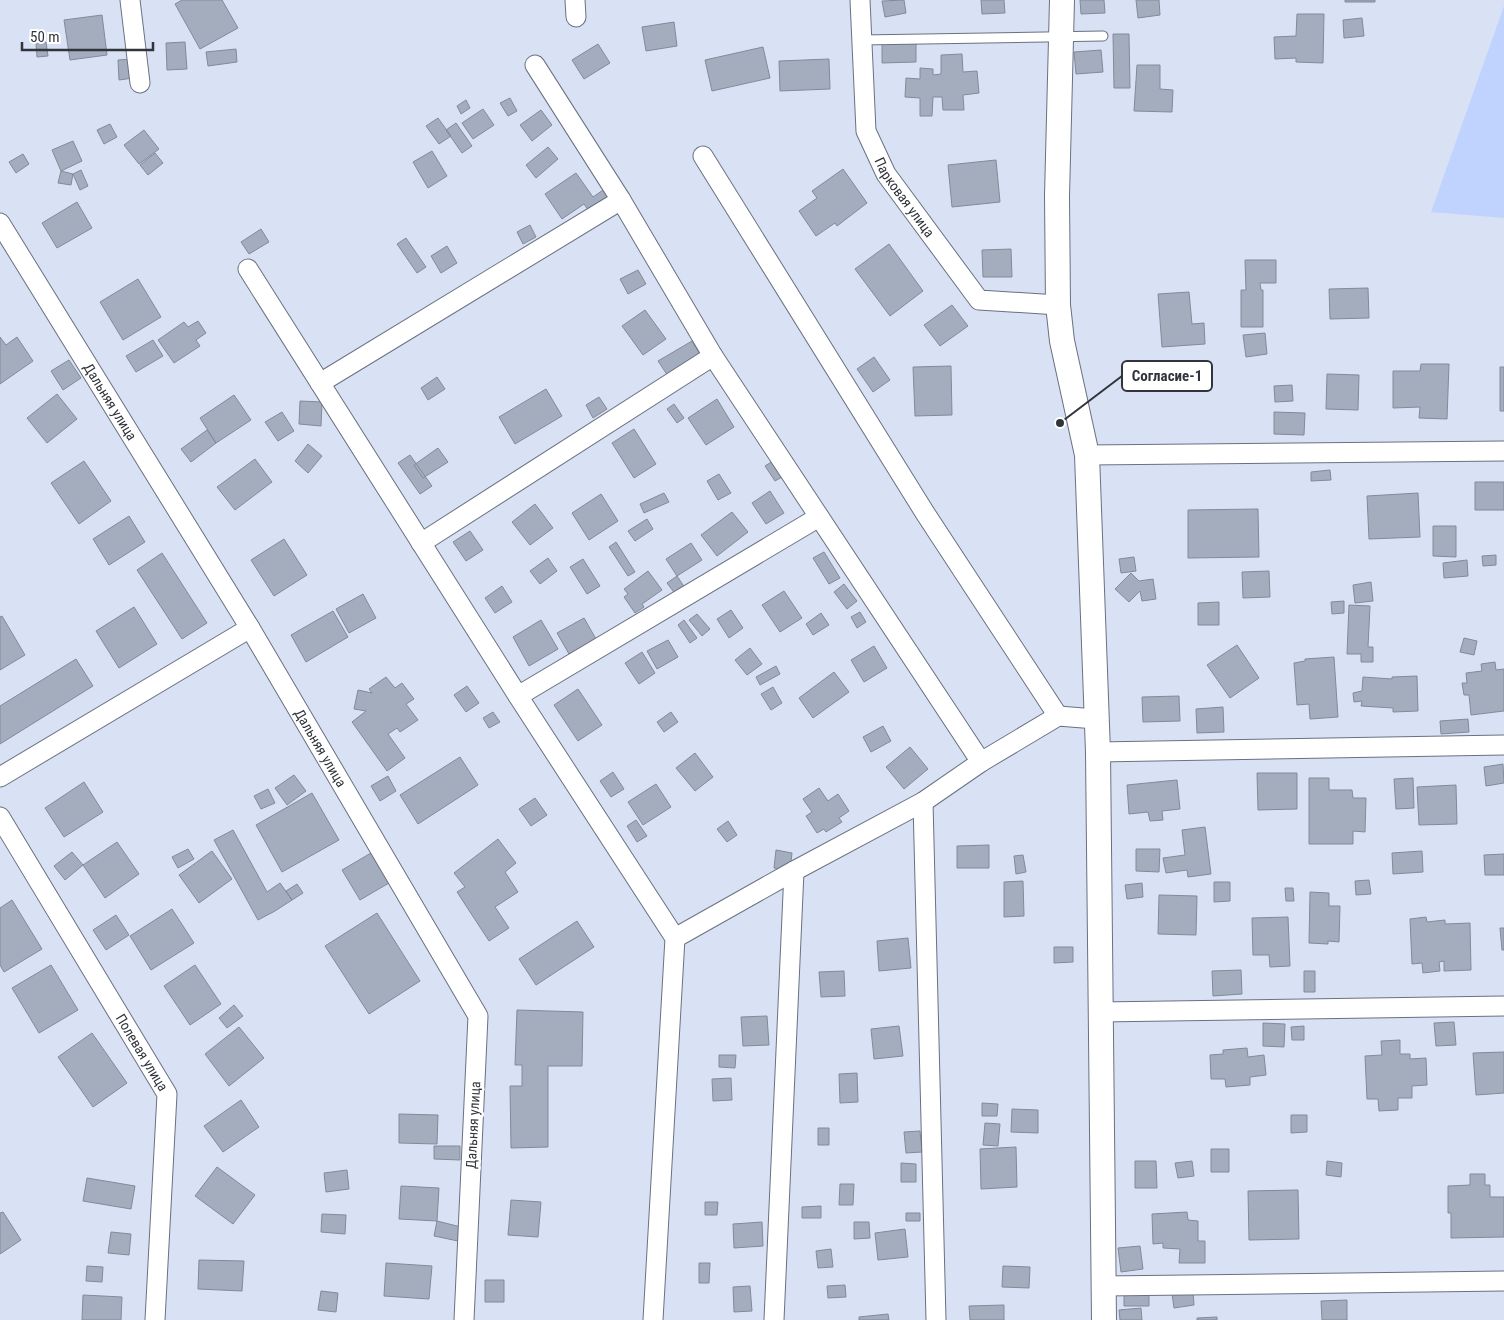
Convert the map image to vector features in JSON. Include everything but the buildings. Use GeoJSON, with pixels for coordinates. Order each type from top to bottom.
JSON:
{"type":"FeatureCollection","features":[{"type":"Feature","properties":{"kind":"street"},"geometry":{"type":"LineString","coordinates":[[130,0],[140,83]]}},
{"type":"Feature","properties":{"kind":"street","name":"Парковая улица"},"geometry":{"type":"LineString","coordinates":[[860,0],[866,132],[886,174],[979,300],[1058,304]]}},
{"type":"Feature","properties":{"kind":"street"},"geometry":{"type":"LineString","coordinates":[[1062,0],[1057,196],[1058,304],[1062,341],[1087,455],[1098,752],[1104,1320]]}},
{"type":"Feature","properties":{"kind":"street"},"geometry":{"type":"LineString","coordinates":[[535,64],[621,200],[713,356],[981,762]]}},
{"type":"Feature","properties":{"kind":"street"},"geometry":{"type":"LineString","coordinates":[[703,156],[925,513],[1058,716]]}},
{"type":"Feature","properties":{"kind":"street"},"geometry":{"type":"LineString","coordinates":[[320,383],[621,200]]}},
{"type":"Feature","properties":{"kind":"street","name":"Дальняя улица"},"geometry":{"type":"LineString","coordinates":[[0,223],[250,628],[478,1016],[464,1320]]}},
{"type":"Feature","properties":{"kind":"street"},"geometry":{"type":"LineString","coordinates":[[248,269],[518,696],[675,938],[653,1320]]}},
{"type":"Feature","properties":{"kind":"street"},"geometry":{"type":"LineString","coordinates":[[421,543],[713,356]]}},
{"type":"Feature","properties":{"kind":"street"},"geometry":{"type":"LineString","coordinates":[[1087,455],[1504,451]]}},
{"type":"Feature","properties":{"kind":"street"},"geometry":{"type":"LineString","coordinates":[[518,696],[818,517]]}},
{"type":"Feature","properties":{"kind":"street"},"geometry":{"type":"LineString","coordinates":[[0,777],[250,628]]}},
{"type":"Feature","properties":{"kind":"street"},"geometry":{"type":"LineString","coordinates":[[675,938],[794,871],[923,802],[981,762],[1058,716],[1096,719]]}},
{"type":"Feature","properties":{"kind":"street"},"geometry":{"type":"LineString","coordinates":[[1098,752],[1504,745]]}},
{"type":"Feature","properties":{"kind":"street"},"geometry":{"type":"LineString","coordinates":[[923,802],[936,1320]]}},
{"type":"Feature","properties":{"kind":"street","name":"Полевая улица"},"geometry":{"type":"LineString","coordinates":[[0,817],[167,1094],[155,1320]]}},
{"type":"Feature","properties":{"kind":"street"},"geometry":{"type":"LineString","coordinates":[[774,1320],[794,871]]}},
{"type":"Feature","properties":{"kind":"street"},"geometry":{"type":"LineString","coordinates":[[1100,1012],[1504,1006]]}},
{"type":"Feature","properties":{"kind":"street"},"geometry":{"type":"LineString","coordinates":[[1104,1286],[1504,1281]]}},
{"type":"Feature","properties":{"kind":"lane"},"geometry":{"type":"LineString","coordinates":[[861,40],[1103,36]]}},
{"type":"Feature","properties":{"kind":"shaded area"},"geometry":{"type":"Polygon","coordinates":[[[1504,6],[1504,218],[1431,212],[1504,6]]]}},
{"type":"Feature","properties":{"kind":"place","name":"Согласие-1"},"geometry":{"type":"Point","coordinates":[1060,423]}}]}
